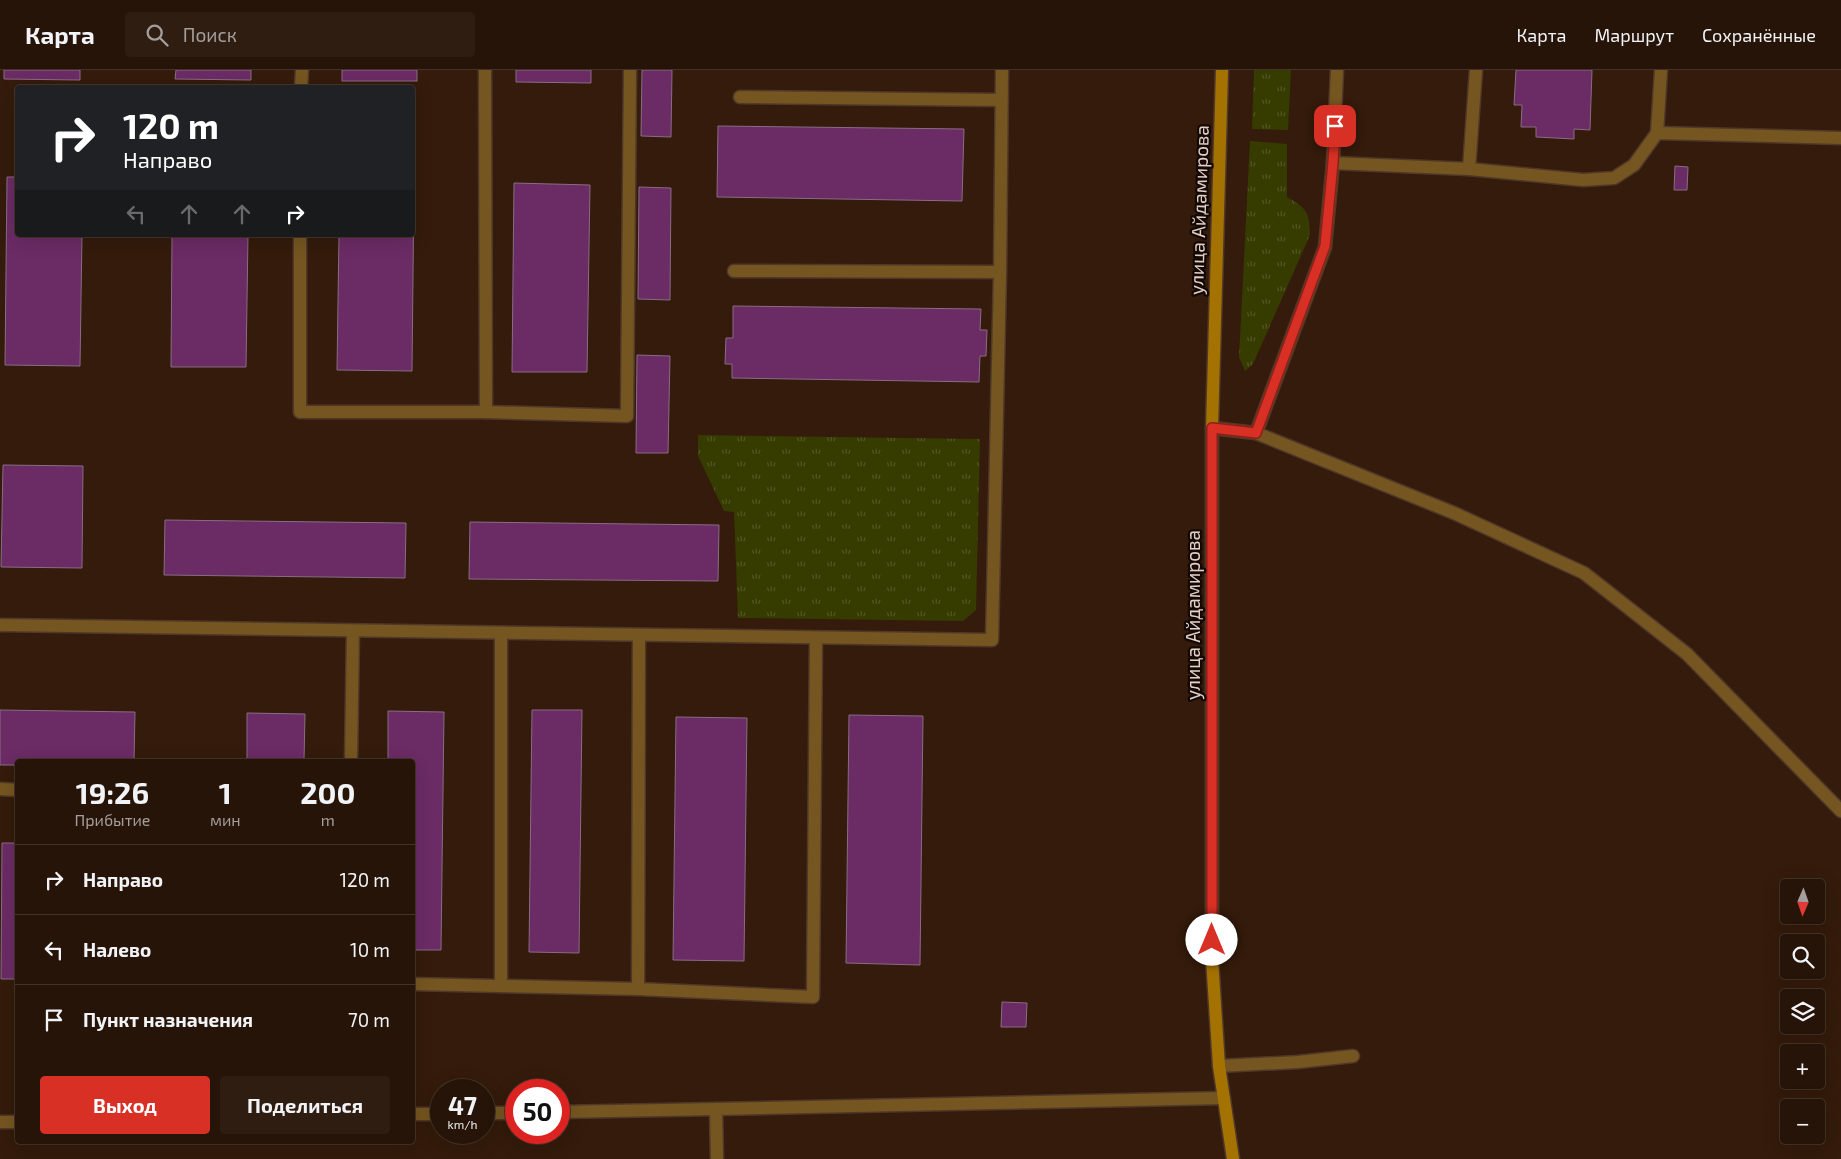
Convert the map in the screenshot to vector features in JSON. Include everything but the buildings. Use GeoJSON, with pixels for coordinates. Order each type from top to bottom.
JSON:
{"type":"FeatureCollection","features":[{"type":"Feature","properties":{"kind":"main road","name":"улица Айдамирова"},"geometry":{"type":"LineString","coordinates":[[1222,70],[1212,428],[1212,959],[1219,1066],[1233,1159]]}},
{"type":"Feature","properties":{"kind":"lane"},"geometry":{"type":"LineString","coordinates":[[301,85],[302,70]]}},
{"type":"Feature","properties":{"kind":"lane"},"geometry":{"type":"LineString","coordinates":[[485,70],[486,412]]}},
{"type":"Feature","properties":{"kind":"lane"},"geometry":{"type":"LineString","coordinates":[[300,237],[300,412],[486,412],[627,416],[630,70]]}},
{"type":"Feature","properties":{"kind":"lane"},"geometry":{"type":"LineString","coordinates":[[0,625],[992,640],[1000,272],[1002,70]]}},
{"type":"Feature","properties":{"kind":"lane"},"geometry":{"type":"LineString","coordinates":[[1256,433],[1325,246],[1333,163],[1337,70]]}},
{"type":"Feature","properties":{"kind":"lane"},"geometry":{"type":"LineString","coordinates":[[1469,169],[1476,70]]}},
{"type":"Feature","properties":{"kind":"lane"},"geometry":{"type":"LineString","coordinates":[[1333,163],[1469,169],[1583,180],[1614,178],[1634,165],[1656,133],[1660,70]]}},
{"type":"Feature","properties":{"kind":"lane"},"geometry":{"type":"LineString","coordinates":[[740,97],[1001,100]]}},
{"type":"Feature","properties":{"kind":"lane"},"geometry":{"type":"LineString","coordinates":[[1656,133],[1841,138]]}},
{"type":"Feature","properties":{"kind":"lane"},"geometry":{"type":"LineString","coordinates":[[734,271],[1000,272]]}},
{"type":"Feature","properties":{"kind":"lane"},"geometry":{"type":"LineString","coordinates":[[1212,428],[1256,433],[1454,513],[1584,573],[1687,654],[1841,811]]}},
{"type":"Feature","properties":{"kind":"lane"},"geometry":{"type":"LineString","coordinates":[[351,759],[354,631]]}},
{"type":"Feature","properties":{"kind":"lane"},"geometry":{"type":"LineString","coordinates":[[501,633],[501,986]]}},
{"type":"Feature","properties":{"kind":"lane"},"geometry":{"type":"LineString","coordinates":[[638,989],[639,635]]}},
{"type":"Feature","properties":{"kind":"lane"},"geometry":{"type":"LineString","coordinates":[[415,984],[638,989],[813,997],[816,638]]}},
{"type":"Feature","properties":{"kind":"lane"},"geometry":{"type":"LineString","coordinates":[[0,789],[15,790]]}},
{"type":"Feature","properties":{"kind":"lane"},"geometry":{"type":"LineString","coordinates":[[1219,1066],[1298,1062],[1353,1056]]}},
{"type":"Feature","properties":{"kind":"lane"},"geometry":{"type":"LineString","coordinates":[[570,1112],[1224,1098]]}},
{"type":"Feature","properties":{"kind":"lane"},"geometry":{"type":"LineString","coordinates":[[716,1109],[717,1159]]}},
{"type":"Feature","properties":{"kind":"lane"},"geometry":{"type":"LineString","coordinates":[[415,1114],[430,1114]]}},
{"type":"Feature","properties":{"kind":"lane"},"geometry":{"type":"LineString","coordinates":[[0,1122],[15,1122]]}},
{"type":"Feature","properties":{"kind":"green space"},"geometry":{"type":"Polygon","coordinates":[[[1254,70],[1291,70],[1288,130],[1252,129],[1254,70]]]}},
{"type":"Feature","properties":{"kind":"green space"},"geometry":{"type":"Polygon","coordinates":[[[1250,141],[1287,144],[1287,197],[1299,204],[1306,212],[1310,235],[1253,364],[1245,371],[1239,357],[1250,141]]]}},
{"type":"Feature","properties":{"kind":"green space"},"geometry":{"type":"Polygon","coordinates":[[[698,435],[980,439],[976,610],[963,621],[738,618],[734,512],[724,511],[698,456],[698,435]]]}},
{"type":"Feature","properties":{"kind":"route"},"geometry":{"type":"LineString","coordinates":[[1212,940],[1212,428],[1256,433],[1325,246],[1335,126]]}}]}
